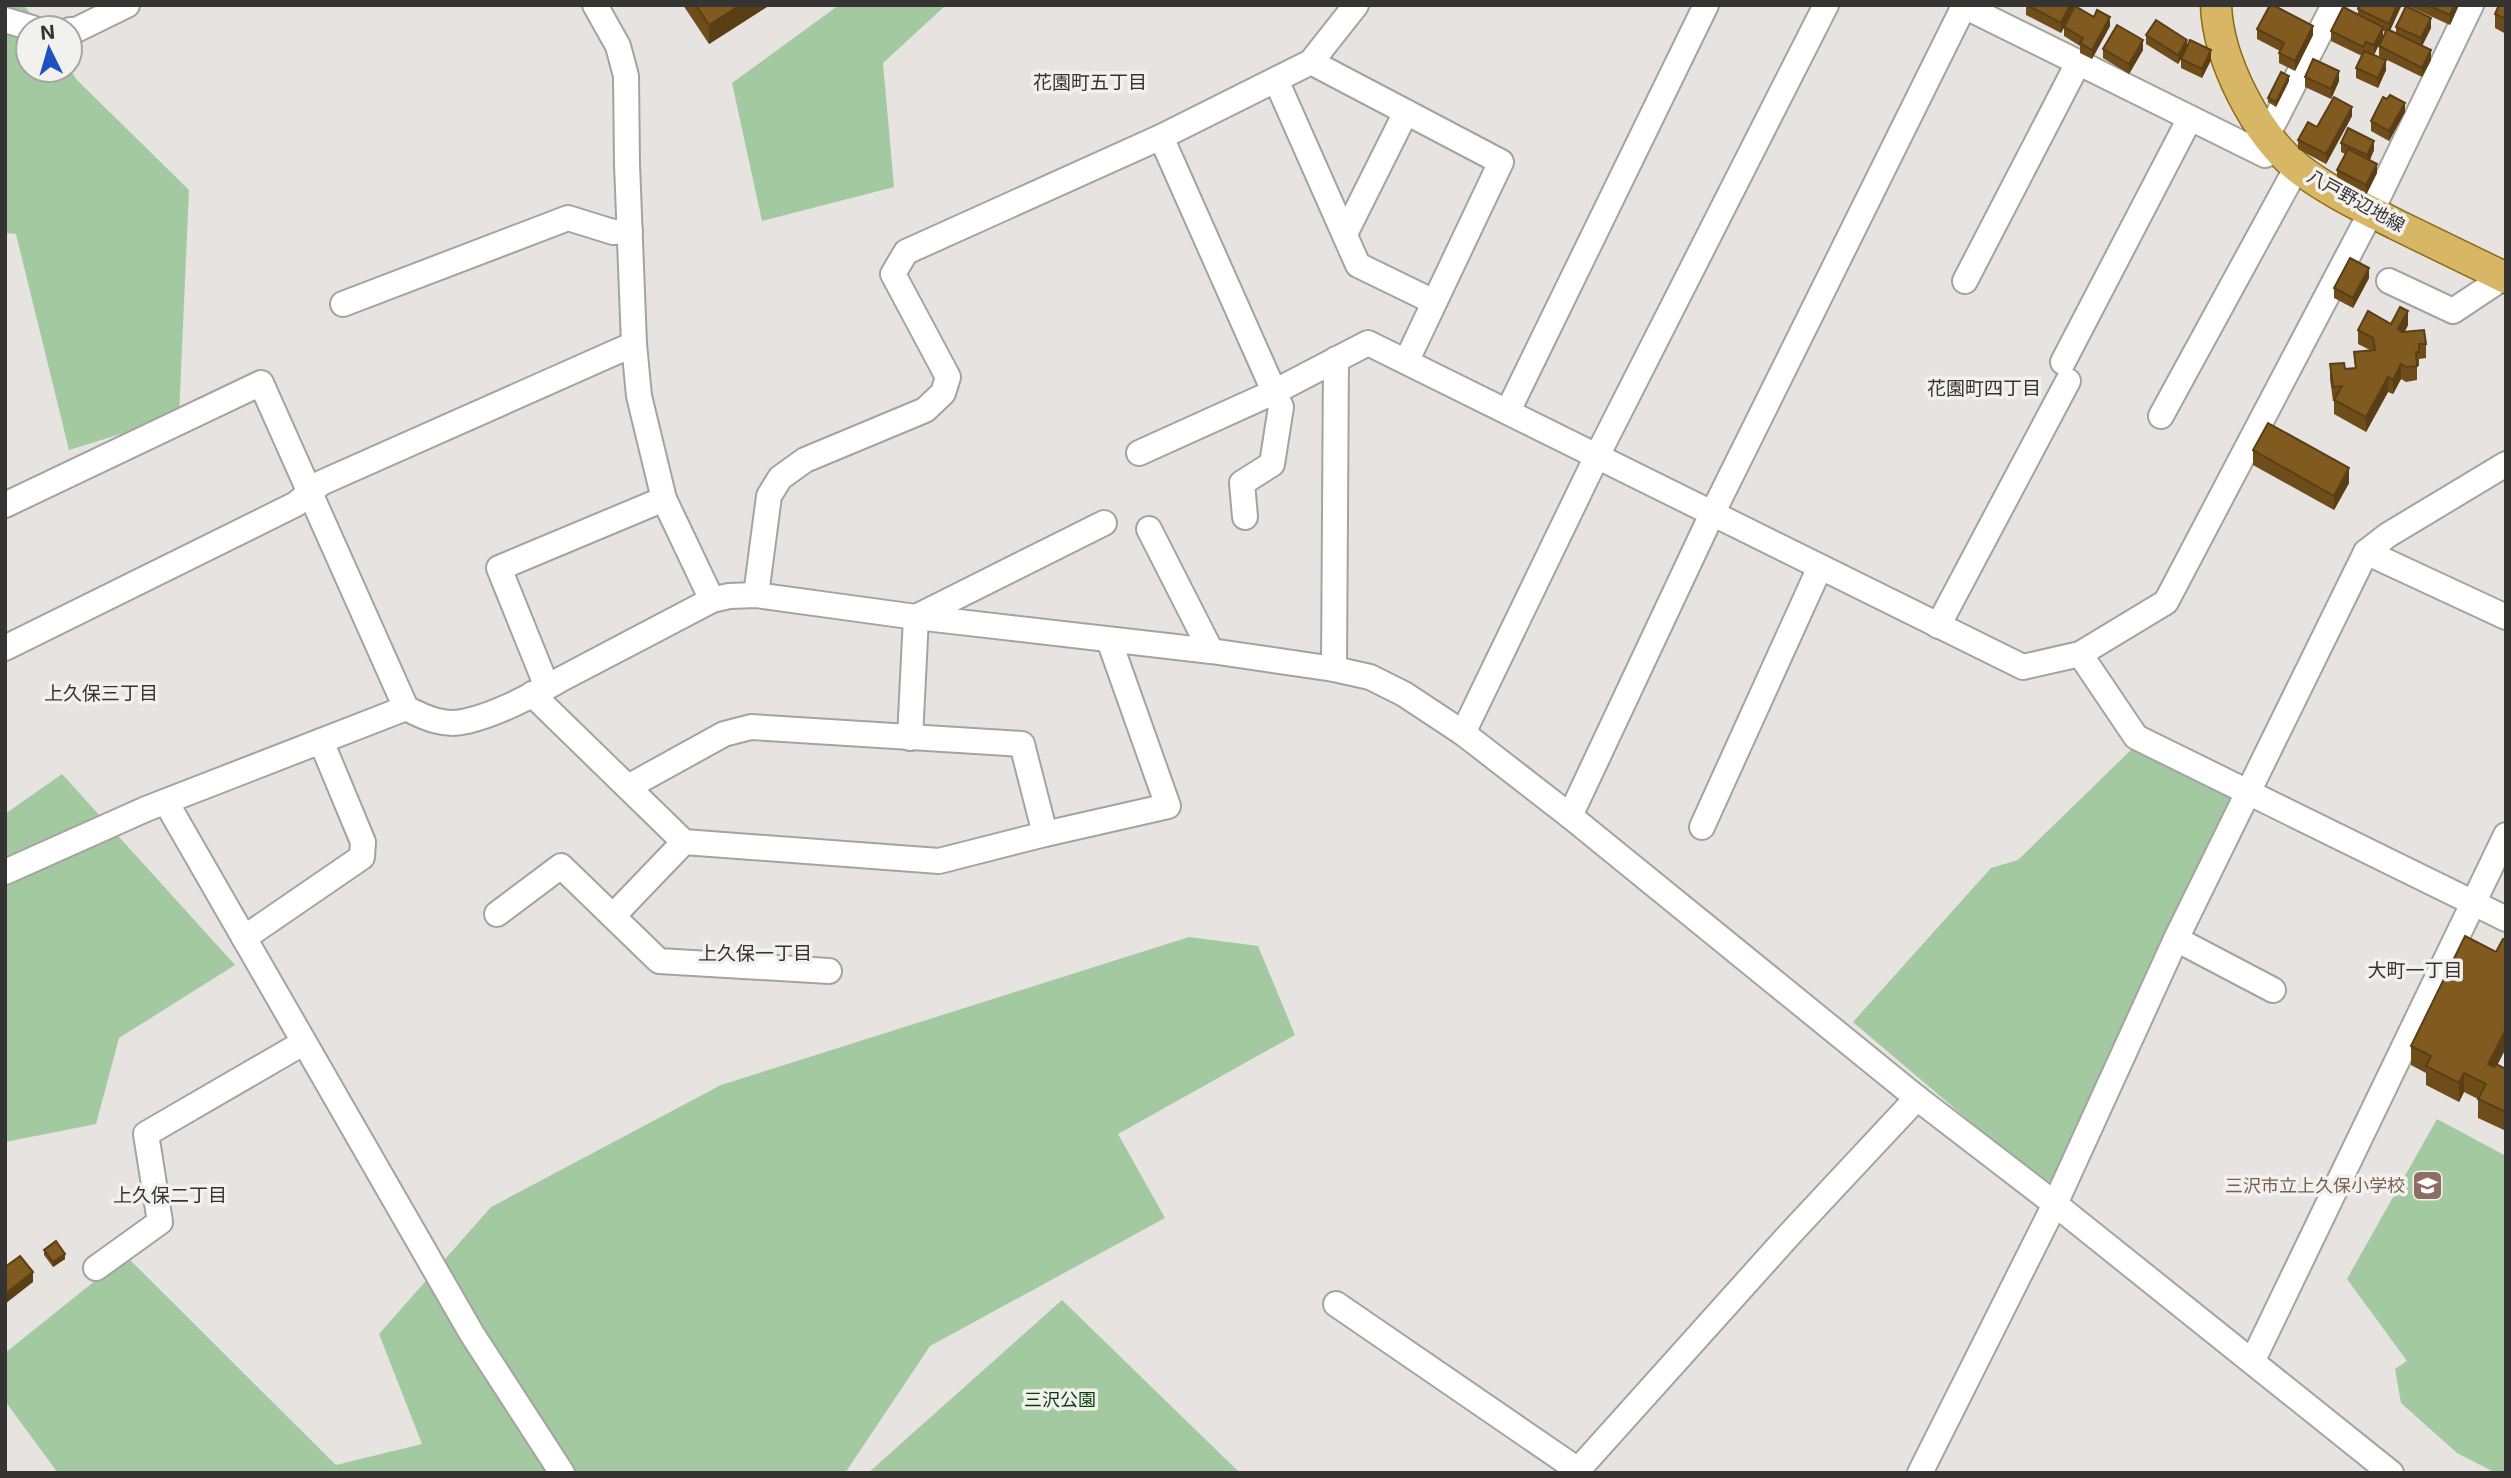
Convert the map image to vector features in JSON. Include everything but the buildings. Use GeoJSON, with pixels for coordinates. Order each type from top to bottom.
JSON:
{"type":"FeatureCollection","features":[{"type":"Feature","properties":{"kind":"main road","name":"八戸野辺地線"},"geometry":{"type":"LineString","coordinates":[[2217,5],[2221,37],[2231,72],[2244,98],[2281,150],[2321,185],[2505,277]]}},
{"type":"Feature","properties":{"kind":"street"},"geometry":{"type":"LineString","coordinates":[[84,26],[127,5]]}},
{"type":"Feature","properties":{"kind":"street"},"geometry":{"type":"LineString","coordinates":[[756,595],[769,496],[780,478],[805,460],[925,410],[943,393],[948,377],[893,274],[906,252],[1161,137],[1311,62],[1356,5]]}},
{"type":"Feature","properties":{"kind":"street"},"geometry":{"type":"LineString","coordinates":[[1508,411],[1706,5]]}},
{"type":"Feature","properties":{"kind":"street"},"geometry":{"type":"LineString","coordinates":[[1462,733],[1597,456],[1826,5]]}},
{"type":"Feature","properties":{"kind":"street"},"geometry":{"type":"LineString","coordinates":[[2161,416],[2281,150],[2334,5]]}},
{"type":"Feature","properties":{"kind":"street"},"geometry":{"type":"LineString","coordinates":[[1139,453],[1274,392],[1368,343],[2023,667],[2080,654],[2166,602],[2371,212],[2471,5]]}},
{"type":"Feature","properties":{"kind":"street"},"geometry":{"type":"LineString","coordinates":[[597,7],[618,46],[626,76],[634,344],[639,396],[664,499],[712,600]]}},
{"type":"Feature","properties":{"kind":"street"},"geometry":{"type":"LineString","coordinates":[[1570,816],[1712,514],[1972,7],[2264,155],[2281,150]]}},
{"type":"Feature","properties":{"kind":"street"},"geometry":{"type":"LineString","coordinates":[[1311,62],[1501,162],[1406,360]]}},
{"type":"Feature","properties":{"kind":"street"},"geometry":{"type":"LineString","coordinates":[[1965,281],[2078,62]]}},
{"type":"Feature","properties":{"kind":"street"},"geometry":{"type":"LineString","coordinates":[[1276,79],[1358,265],[1434,302]]}},
{"type":"Feature","properties":{"kind":"street"},"geometry":{"type":"LineString","coordinates":[[1345,234],[1406,112]]}},
{"type":"Feature","properties":{"kind":"street"},"geometry":{"type":"LineString","coordinates":[[1938,626],[2190,118]]}},
{"type":"Feature","properties":{"kind":"street"},"geometry":{"type":"LineString","coordinates":[[1161,137],[1281,407],[1272,464],[1242,483],[1245,517]]}},
{"type":"Feature","properties":{"kind":"street"},"geometry":{"type":"LineString","coordinates":[[343,304],[568,218],[612,232],[630,231]]}},
{"type":"Feature","properties":{"kind":"street"},"geometry":{"type":"LineString","coordinates":[[2389,281],[2453,311],[2505,277]]}},
{"type":"Feature","properties":{"kind":"street"},"geometry":{"type":"LineString","coordinates":[[5,648],[296,504],[321,483],[634,344]]}},
{"type":"Feature","properties":{"kind":"street"},"geometry":{"type":"LineString","coordinates":[[1334,669],[1336,359]]}},
{"type":"Feature","properties":{"kind":"street"},"geometry":{"type":"LineString","coordinates":[[5,505],[261,383],[312,492],[406,708],[427,719],[446,723],[466,722],[540,690],[712,600],[729,596],[756,595],[916,617],[1211,651],[1370,677],[1404,694],[1462,733],[1570,816],[1917,1098],[2253,1360],[2391,1473]]}},
{"type":"Feature","properties":{"kind":"street"},"geometry":{"type":"LineString","coordinates":[[1920,1473],[2055,1204],[2247,790],[2366,552],[2388,535],[2506,464]]}},
{"type":"Feature","properties":{"kind":"street"},"geometry":{"type":"LineString","coordinates":[[664,499],[499,568],[540,690],[628,787],[684,842],[939,861],[1168,806],[1110,640]]}},
{"type":"Feature","properties":{"kind":"street"},"geometry":{"type":"LineString","coordinates":[[916,617],[1104,523]]}},
{"type":"Feature","properties":{"kind":"street"},"geometry":{"type":"LineString","coordinates":[[1149,529],[1211,651]]}},
{"type":"Feature","properties":{"kind":"street"},"geometry":{"type":"LineString","coordinates":[[2366,552],[2506,617]]}},
{"type":"Feature","properties":{"kind":"street"},"geometry":{"type":"LineString","coordinates":[[1702,827],[1820,567]]}},
{"type":"Feature","properties":{"kind":"street"},"geometry":{"type":"LineString","coordinates":[[910,738],[916,617]]}},
{"type":"Feature","properties":{"kind":"street"},"geometry":{"type":"LineString","coordinates":[[2080,654],[2136,737],[2506,919]]}},
{"type":"Feature","properties":{"kind":"street"},"geometry":{"type":"LineString","coordinates":[[5,872],[166,802],[406,708]]}},
{"type":"Feature","properties":{"kind":"street"},"geometry":{"type":"LineString","coordinates":[[628,787],[724,734],[751,727],[1022,744],[1045,834]]}},
{"type":"Feature","properties":{"kind":"street"},"geometry":{"type":"LineString","coordinates":[[244,938],[362,857],[363,842],[321,741]]}},
{"type":"Feature","properties":{"kind":"street"},"geometry":{"type":"LineString","coordinates":[[166,802],[472,1334],[562,1473]]}},
{"type":"Feature","properties":{"kind":"street"},"geometry":{"type":"LineString","coordinates":[[2253,1360],[2506,835]]}},
{"type":"Feature","properties":{"kind":"street"},"geometry":{"type":"LineString","coordinates":[[613,916],[684,842]]}},
{"type":"Feature","properties":{"kind":"street"},"geometry":{"type":"LineString","coordinates":[[497,914],[561,866],[659,961],[829,971]]}},
{"type":"Feature","properties":{"kind":"street"},"geometry":{"type":"LineString","coordinates":[[2176,939],[2273,990]]}},
{"type":"Feature","properties":{"kind":"street"},"geometry":{"type":"LineString","coordinates":[[96,1268],[160,1222],[146,1134],[303,1043]]}},
{"type":"Feature","properties":{"kind":"street"},"geometry":{"type":"LineString","coordinates":[[1336,1304],[1578,1470],[1789,1235],[1917,1098]]}},
{"type":"Feature","properties":{"kind":"green space"},"geometry":{"type":"Polygon","coordinates":[[[5,5],[24,5],[30,14],[14,14],[14,84],[81,84],[189,190],[179,416],[69,450],[16,234],[5,233],[5,5]]]}},
{"type":"Feature","properties":{"kind":"green space"},"geometry":{"type":"Polygon","coordinates":[[[839,5],[946,5],[883,63],[894,187],[762,221],[732,83],[839,5]]]}},
{"type":"Feature","properties":{"kind":"green space"},"geometry":{"type":"Polygon","coordinates":[[[2134,747],[2225,790],[2231,801],[2051,1181],[2041,1182],[1853,1022],[1991,868],[2018,860],[2134,747]]]}},
{"type":"Feature","properties":{"kind":"green space"},"geometry":{"type":"Polygon","coordinates":[[[62,774],[235,965],[119,1038],[96,1124],[5,1142],[5,814],[62,774]]]}},
{"type":"Feature","properties":{"kind":"green space"},"geometry":{"type":"Polygon","coordinates":[[[1189,937],[1258,946],[1295,1035],[1118,1134],[1165,1218],[930,1346],[845,1473],[58,1473],[5,1401],[5,1353],[126,1256],[336,1465],[422,1444],[379,1334],[491,1207],[721,1085],[1189,937]]]}},
{"type":"Feature","properties":{"kind":"green space"},"geometry":{"type":"Polygon","coordinates":[[[2437,1119],[2506,1156],[2506,1473],[2496,1473],[2457,1453],[2401,1403],[2395,1369],[2407,1361],[2347,1279],[2437,1119]]]}},
{"type":"Feature","properties":{"kind":"green space","name":"三沢公園"},"geometry":{"type":"Polygon","coordinates":[[[1062,1300],[1240,1473],[868,1473],[1062,1300]]]}},
{"type":"Feature","properties":{"kind":"place","name":"三沢市立上久保小学校"},"geometry":{"type":"Point","coordinates":[2428,1186]}},
{"type":"Feature","properties":{"kind":"district","name":"花園町五丁目"},"geometry":{"type":"Point","coordinates":[1090,82]}},
{"type":"Feature","properties":{"kind":"district","name":"花園町四丁目"},"geometry":{"type":"Point","coordinates":[1984,388]}},
{"type":"Feature","properties":{"kind":"district","name":"上久保三丁目"},"geometry":{"type":"Point","coordinates":[101,693]}},
{"type":"Feature","properties":{"kind":"district","name":"上久保一丁目"},"geometry":{"type":"Point","coordinates":[755,953]}},
{"type":"Feature","properties":{"kind":"district","name":"大町一丁目"},"geometry":{"type":"Point","coordinates":[2415,970]}},
{"type":"Feature","properties":{"kind":"district","name":"上久保二丁目"},"geometry":{"type":"Point","coordinates":[170,1195]}}]}
